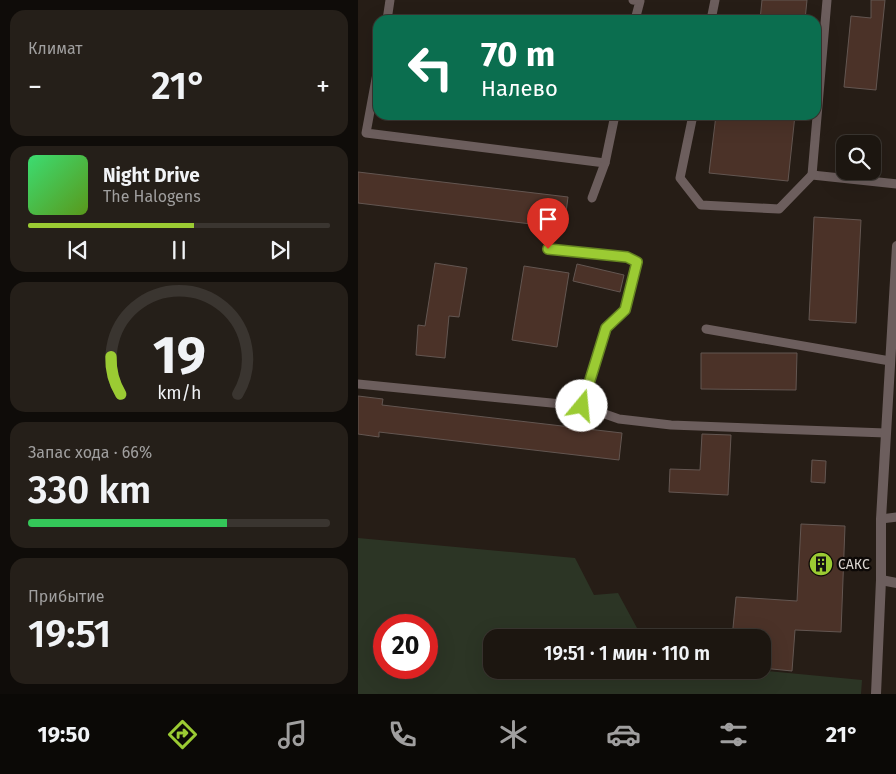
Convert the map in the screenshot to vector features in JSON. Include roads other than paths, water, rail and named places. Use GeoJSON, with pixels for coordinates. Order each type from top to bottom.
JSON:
{"type":"FeatureCollection","features":[{"type":"Feature","properties":{"kind":"street"},"geometry":{"type":"LineString","coordinates":[[876,694],[881,580],[881,519],[896,246]]}},
{"type":"Feature","properties":{"kind":"street"},"geometry":{"type":"LineString","coordinates":[[881,580],[896,582]]}},
{"type":"Feature","properties":{"kind":"lane"},"geometry":{"type":"LineString","coordinates":[[388,15],[390,0]]}},
{"type":"Feature","properties":{"kind":"lane"},"geometry":{"type":"LineString","coordinates":[[636,15],[637,0]]}},
{"type":"Feature","properties":{"kind":"lane"},"geometry":{"type":"LineString","coordinates":[[712,15],[715,0]]}},
{"type":"Feature","properties":{"kind":"lane"},"geometry":{"type":"LineString","coordinates":[[821,70],[827,0]]}},
{"type":"Feature","properties":{"kind":"lane"},"geometry":{"type":"LineString","coordinates":[[373,95],[366,133],[605,163]]}},
{"type":"Feature","properties":{"kind":"lane"},"geometry":{"type":"LineString","coordinates":[[592,198],[605,163],[614,120]]}},
{"type":"Feature","properties":{"kind":"lane"},"geometry":{"type":"LineString","coordinates":[[692,120],[680,178],[702,205],[779,209],[812,175],[817,120]]}},
{"type":"Feature","properties":{"kind":"lane"},"geometry":{"type":"LineString","coordinates":[[812,175],[896,184]]}},
{"type":"Feature","properties":{"kind":"lane"},"geometry":{"type":"LineString","coordinates":[[548,249],[627,257],[637,262],[625,310],[606,328],[582,406]]}},
{"type":"Feature","properties":{"kind":"lane"},"geometry":{"type":"LineString","coordinates":[[706,329],[890,362]]}},
{"type":"Feature","properties":{"kind":"lane"},"geometry":{"type":"LineString","coordinates":[[358,384],[582,406],[619,419],[671,425],[886,433]]}},
{"type":"Feature","properties":{"kind":"lane"},"geometry":{"type":"LineString","coordinates":[[881,519],[896,516]]}},
{"type":"Feature","properties":{"kind":"place","name":"САКС"},"geometry":{"type":"Point","coordinates":[821,564]}}]}
